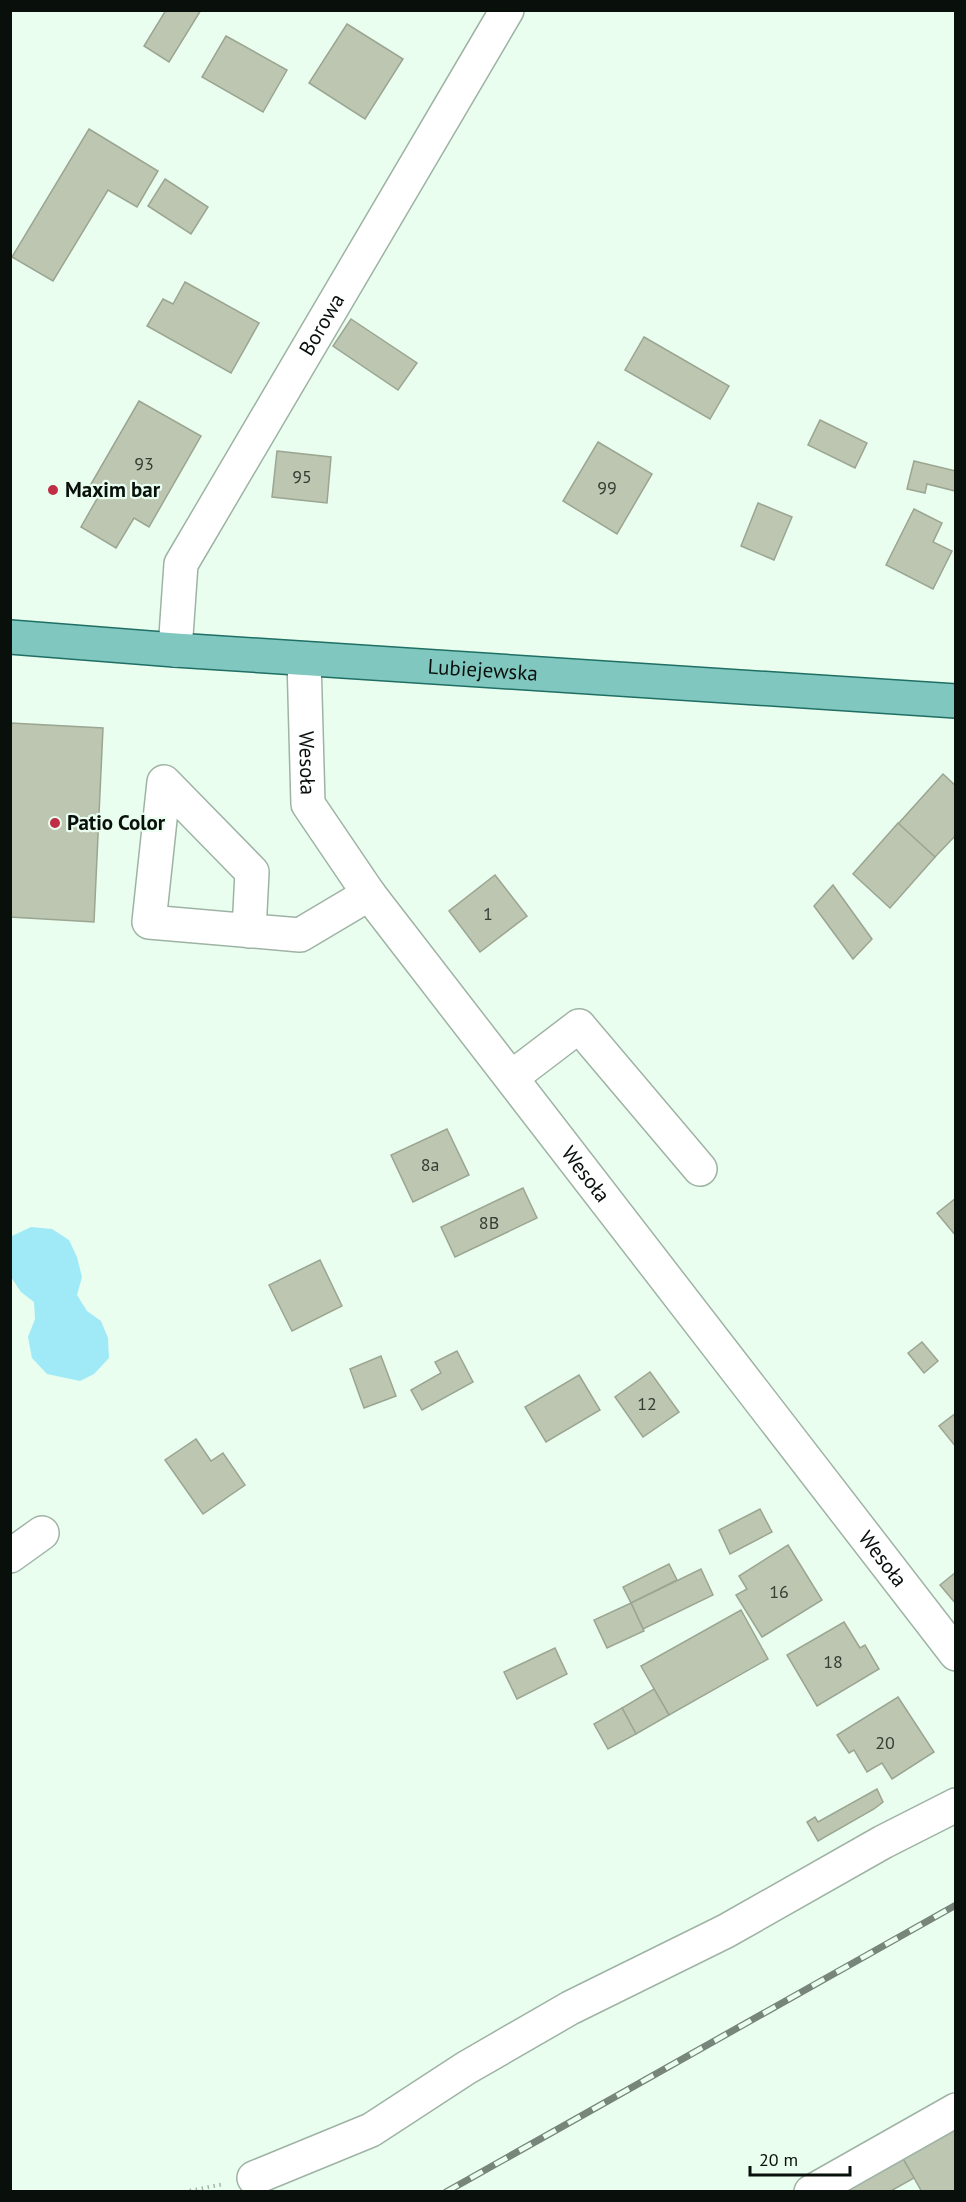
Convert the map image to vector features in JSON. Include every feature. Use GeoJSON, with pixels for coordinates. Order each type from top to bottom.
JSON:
{"type":"FeatureCollection","features":[{"type":"Feature","properties":{"kind":"main road","name":"Lubiejewska"},"geometry":{"type":"LineString","coordinates":[[10,637],[304,659],[956,701]]}},
{"type":"Feature","properties":{"kind":"street","name":"Borowa"},"geometry":{"type":"LineString","coordinates":[[175,650],[182,564],[507,10]]}},
{"type":"Feature","properties":{"kind":"street","name":"Wesoła"},"geometry":{"type":"LineString","coordinates":[[304,659],[308,804],[369,894],[956,1654]]}},
{"type":"Feature","properties":{"kind":"street"},"geometry":{"type":"LineString","coordinates":[[249,931],[252,872],[164,782],[149,922],[249,931],[300,935],[369,894]]}},
{"type":"Feature","properties":{"kind":"street"},"geometry":{"type":"LineString","coordinates":[[512,1077],[579,1026],[700,1169]]}},
{"type":"Feature","properties":{"kind":"street"},"geometry":{"type":"LineString","coordinates":[[10,1556],[42,1533]]}},
{"type":"Feature","properties":{"kind":"street"},"geometry":{"type":"LineString","coordinates":[[254,2178],[370,2130],[466,2068],[570,2008],[726,1931],[883,1842],[956,1805]]}},
{"type":"Feature","properties":{"kind":"street"},"geometry":{"type":"LineString","coordinates":[[811,2192],[956,2110]]}},
{"type":"Feature","properties":{"kind":"water"},"geometry":{"type":"Polygon","coordinates":[[[31,1227],[52,1229],[69,1240],[77,1257],[82,1277],[77,1295],[87,1311],[101,1321],[108,1338],[109,1358],[94,1374],[80,1381],[47,1374],[32,1358],[28,1337],[35,1319],[34,1302],[21,1292],[11,1277],[12,1236],[31,1227]]]}},
{"type":"Feature","properties":{"kind":"building"},"geometry":{"type":"Polygon","coordinates":[[[166,10],[201,10],[169,62],[144,46],[166,10]]]}},
{"type":"Feature","properties":{"kind":"building"},"geometry":{"type":"Polygon","coordinates":[[[347,24],[403,59],[365,119],[309,83],[347,24]]]}},
{"type":"Feature","properties":{"kind":"building"},"geometry":{"type":"Polygon","coordinates":[[[226,36],[287,70],[263,112],[202,77],[226,36]]]}},
{"type":"Feature","properties":{"kind":"building"},"geometry":{"type":"Polygon","coordinates":[[[89,129],[158,171],[137,207],[108,190],[53,281],[12,257],[89,129]]]}},
{"type":"Feature","properties":{"kind":"building"},"geometry":{"type":"Polygon","coordinates":[[[165,179],[208,207],[191,234],[148,206],[165,179]]]}},
{"type":"Feature","properties":{"kind":"building"},"geometry":{"type":"Polygon","coordinates":[[[185,282],[259,323],[231,373],[147,326],[163,299],[173,304],[185,282]]]}},
{"type":"Feature","properties":{"kind":"building"},"geometry":{"type":"Polygon","coordinates":[[[351,319],[417,363],[398,390],[333,346],[351,319]]]}},
{"type":"Feature","properties":{"kind":"building"},"geometry":{"type":"Polygon","coordinates":[[[644,337],[729,386],[710,419],[625,370],[644,337]]]}},
{"type":"Feature","properties":{"kind":"building"},"geometry":{"type":"Polygon","coordinates":[[[139,401],[201,436],[149,527],[134,518],[116,548],[81,527],[98,497],[87,491],[139,401]]]}},
{"type":"Feature","properties":{"kind":"building"},"geometry":{"type":"Polygon","coordinates":[[[820,420],[867,443],[855,468],[808,445],[820,420]]]}},
{"type":"Feature","properties":{"kind":"building"},"geometry":{"type":"Polygon","coordinates":[[[598,442],[652,474],[617,534],[563,501],[598,442]]]}},
{"type":"Feature","properties":{"kind":"building"},"geometry":{"type":"Polygon","coordinates":[[[277,451],[331,457],[327,503],[272,497],[277,451]]]}},
{"type":"Feature","properties":{"kind":"building"},"geometry":{"type":"Polygon","coordinates":[[[914,461],[956,471],[955,491],[927,484],[925,493],[907,489],[914,461]]]}},
{"type":"Feature","properties":{"kind":"building"},"geometry":{"type":"Polygon","coordinates":[[[758,503],[792,517],[774,560],[741,546],[758,503]]]}},
{"type":"Feature","properties":{"kind":"building"},"geometry":{"type":"Polygon","coordinates":[[[914,509],[942,523],[933,542],[952,551],[933,589],[886,565],[914,509]]]}},
{"type":"Feature","properties":{"kind":"building","name":"Patio Color"},"geometry":{"type":"Polygon","coordinates":[[[10,723],[103,728],[94,922],[10,917],[10,723]]]}},
{"type":"Feature","properties":{"kind":"building"},"geometry":{"type":"Polygon","coordinates":[[[943,774],[956,786],[956,835],[935,857],[898,824],[943,774]]]}},
{"type":"Feature","properties":{"kind":"building"},"geometry":{"type":"Polygon","coordinates":[[[898,823],[935,857],[890,908],[853,874],[898,823]]]}},
{"type":"Feature","properties":{"kind":"building"},"geometry":{"type":"Polygon","coordinates":[[[495,875],[527,916],[480,952],[449,911],[495,875]]]}},
{"type":"Feature","properties":{"kind":"building"},"geometry":{"type":"Polygon","coordinates":[[[833,885],[872,939],[853,959],[814,906],[833,885]]]}},
{"type":"Feature","properties":{"kind":"building"},"geometry":{"type":"Polygon","coordinates":[[[447,1129],[469,1175],[413,1202],[391,1155],[447,1129]]]}},
{"type":"Feature","properties":{"kind":"building"},"geometry":{"type":"Polygon","coordinates":[[[523,1188],[537,1218],[455,1257],[441,1227],[523,1188]]]}},
{"type":"Feature","properties":{"kind":"building"},"geometry":{"type":"Polygon","coordinates":[[[956,1198],[956,1236],[937,1213],[956,1198]]]}},
{"type":"Feature","properties":{"kind":"building"},"geometry":{"type":"Polygon","coordinates":[[[320,1260],[342,1306],[292,1331],[269,1285],[320,1260]]]}},
{"type":"Feature","properties":{"kind":"building"},"geometry":{"type":"Polygon","coordinates":[[[922,1342],[938,1361],[924,1373],[908,1353],[922,1342]]]}},
{"type":"Feature","properties":{"kind":"building"},"geometry":{"type":"Polygon","coordinates":[[[457,1351],[473,1382],[422,1410],[411,1390],[441,1373],[435,1362],[457,1351]]]}},
{"type":"Feature","properties":{"kind":"building"},"geometry":{"type":"Polygon","coordinates":[[[381,1356],[396,1396],[364,1408],[350,1369],[381,1356]]]}},
{"type":"Feature","properties":{"kind":"building"},"geometry":{"type":"Polygon","coordinates":[[[650,1372],[679,1412],[643,1437],[615,1397],[650,1372]]]}},
{"type":"Feature","properties":{"kind":"building"},"geometry":{"type":"Polygon","coordinates":[[[579,1375],[600,1410],[546,1442],[525,1407],[579,1375]]]}},
{"type":"Feature","properties":{"kind":"building"},"geometry":{"type":"Polygon","coordinates":[[[956,1413],[956,1447],[939,1426],[956,1413]]]}},
{"type":"Feature","properties":{"kind":"building"},"geometry":{"type":"Polygon","coordinates":[[[196,1439],[211,1461],[223,1453],[245,1485],[203,1514],[165,1460],[196,1439]]]}},
{"type":"Feature","properties":{"kind":"building"},"geometry":{"type":"Polygon","coordinates":[[[760,1509],[772,1532],[730,1554],[719,1530],[760,1509]]]}},
{"type":"Feature","properties":{"kind":"building"},"geometry":{"type":"Polygon","coordinates":[[[788,1545],[822,1600],[762,1637],[736,1595],[747,1589],[739,1576],[788,1545]]]}},
{"type":"Feature","properties":{"kind":"building"},"geometry":{"type":"Polygon","coordinates":[[[669,1564],[677,1580],[631,1603],[623,1587],[669,1564]]]}},
{"type":"Feature","properties":{"kind":"building"},"geometry":{"type":"Polygon","coordinates":[[[701,1569],[713,1595],[643,1629],[631,1603],[701,1569]]]}},
{"type":"Feature","properties":{"kind":"building"},"geometry":{"type":"Polygon","coordinates":[[[956,1572],[956,1604],[940,1585],[956,1572]]]}},
{"type":"Feature","properties":{"kind":"building"},"geometry":{"type":"Polygon","coordinates":[[[631,1603],[644,1631],[607,1648],[594,1620],[631,1603]]]}},
{"type":"Feature","properties":{"kind":"building"},"geometry":{"type":"Polygon","coordinates":[[[741,1610],[768,1659],[669,1715],[641,1666],[741,1610]]]}},
{"type":"Feature","properties":{"kind":"building"},"geometry":{"type":"Polygon","coordinates":[[[844,1622],[860,1648],[865,1645],[879,1669],[817,1706],[787,1655],[844,1622]]]}},
{"type":"Feature","properties":{"kind":"building"},"geometry":{"type":"Polygon","coordinates":[[[555,1648],[567,1674],[517,1699],[504,1672],[555,1648]]]}},
{"type":"Feature","properties":{"kind":"building"},"geometry":{"type":"Polygon","coordinates":[[[654,1689],[669,1715],[636,1734],[622,1708],[654,1689]]]}},
{"type":"Feature","properties":{"kind":"building"},"geometry":{"type":"Polygon","coordinates":[[[898,1697],[934,1752],[892,1779],[882,1763],[867,1772],[854,1750],[849,1753],[837,1735],[898,1697]]]}},
{"type":"Feature","properties":{"kind":"building"},"geometry":{"type":"Polygon","coordinates":[[[622,1708],[636,1734],[608,1749],[594,1724],[622,1708]]]}},
{"type":"Feature","properties":{"kind":"building"},"geometry":{"type":"Polygon","coordinates":[[[877,1789],[883,1802],[818,1841],[807,1822],[815,1817],[818,1822],[877,1789]]]}},
{"type":"Feature","properties":{"kind":"building"},"geometry":{"type":"Polygon","coordinates":[[[956,2125],[956,2192],[922,2192],[902,2157],[956,2125]]]}},
{"type":"Feature","properties":{"kind":"building"},"geometry":{"type":"Polygon","coordinates":[[[902,2157],[914,2178],[889,2192],[841,2192],[902,2157]]]}},
{"type":"Feature","properties":{"kind":"railway"},"geometry":{"type":"LineString","coordinates":[[446,2192],[956,1905]]}},
{"type":"Feature","properties":{"kind":"place","name":"Maxim bar"},"geometry":{"type":"Point","coordinates":[53,490]}},
{"type":"Feature","properties":{"kind":"place","name":"Patio Color"},"geometry":{"type":"Point","coordinates":[55,823]}}]}
